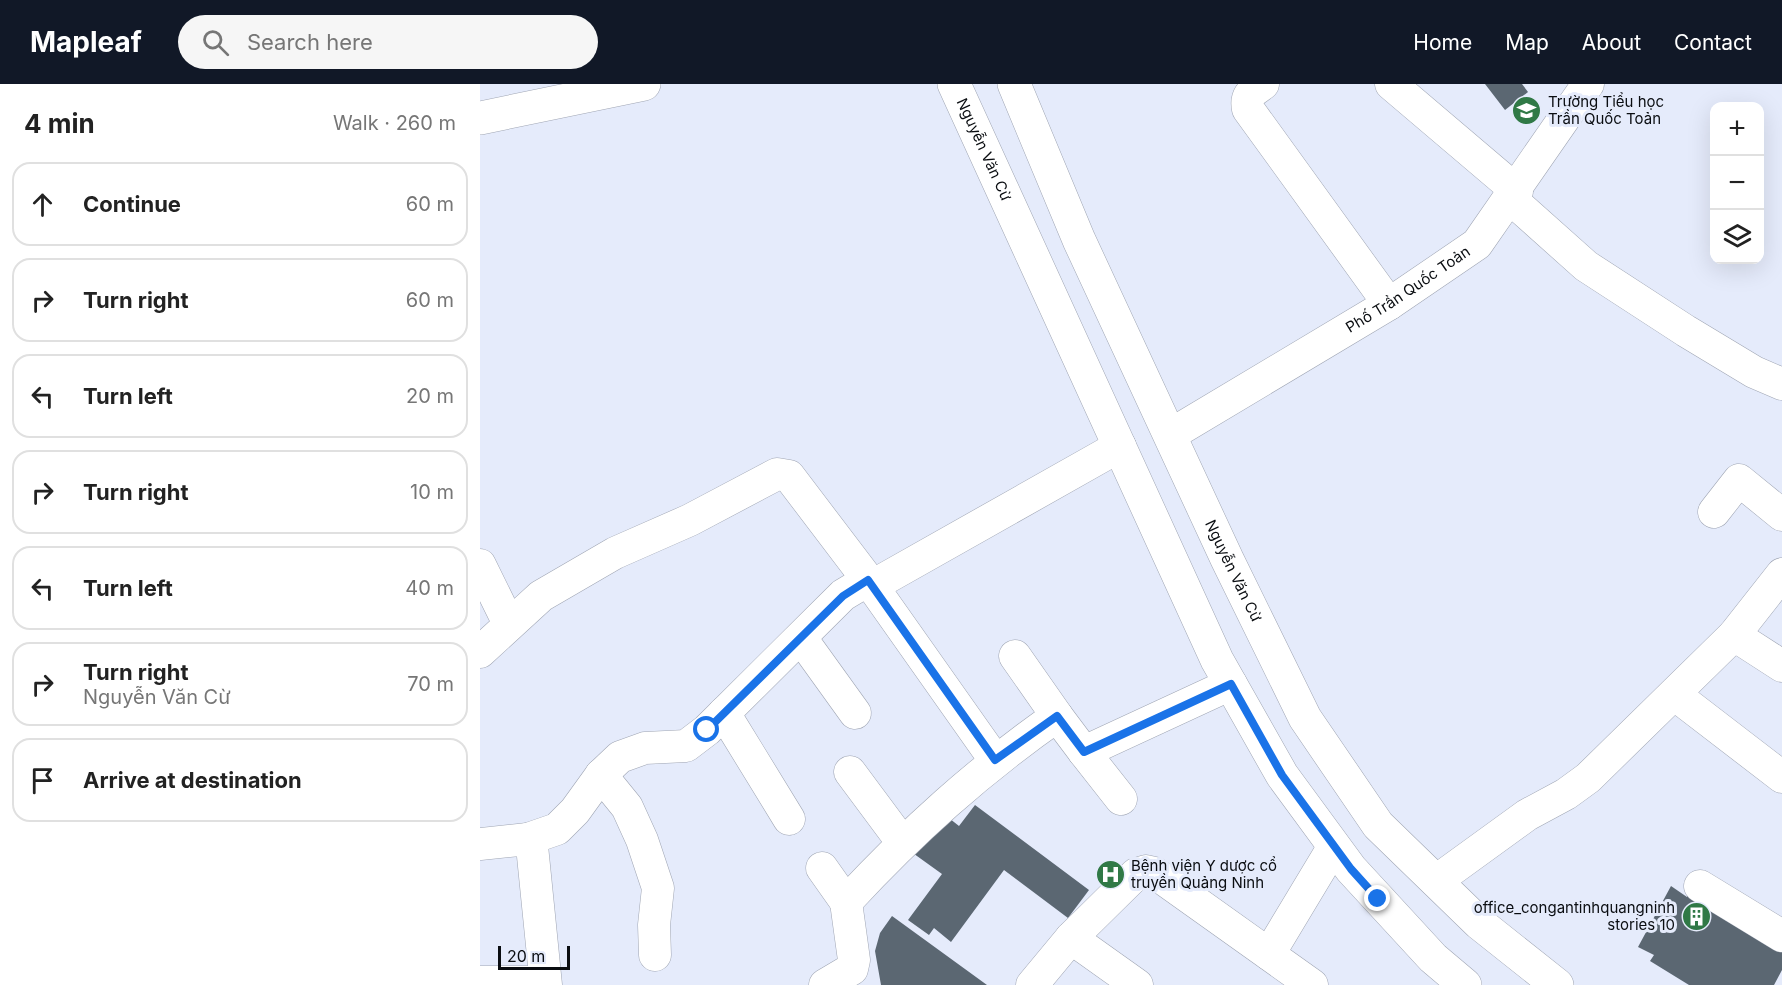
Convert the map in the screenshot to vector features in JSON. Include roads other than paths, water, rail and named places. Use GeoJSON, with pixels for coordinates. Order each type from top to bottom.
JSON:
{"type":"FeatureCollection","features":[{"type":"Feature","properties":{"kind":"main road"},"geometry":{"type":"LineString","coordinates":[[480,118],[644,84]]}},
{"type":"Feature","properties":{"kind":"main road","name":"Nguyễn Văn Cừ"},"geometry":{"type":"LineString","coordinates":[[954,84],[1231,684],[1282,775],[1351,869],[1433,958],[1465,985]]}},
{"type":"Feature","properties":{"kind":"main road","name":"Nguyễn Văn Cừ"},"geometry":{"type":"LineString","coordinates":[[1014,84],[1079,240],[1227,559],[1305,718],[1378,825],[1479,923],[1557,985]]}},
{"type":"Feature","properties":{"kind":"street"},"geometry":{"type":"LineString","coordinates":[[1263,84],[1246,100],[1248,109],[1389,304]]}},
{"type":"Feature","properties":{"kind":"street"},"geometry":{"type":"LineString","coordinates":[[1391,84],[1514,195],[1586,266],[1705,343],[1754,372],[1782,384]]}},
{"type":"Feature","properties":{"kind":"street","name":"Phố Trần Quốc Toản"},"geometry":{"type":"LineString","coordinates":[[1170,435],[1389,304],[1478,244],[1514,195],[1588,84]]}},
{"type":"Feature","properties":{"kind":"street"},"geometry":{"type":"LineString","coordinates":[[480,844],[528,839],[557,829],[575,811],[601,775],[620,757],[645,748],[686,746],[724,713],[843,596],[1120,446]]}},
{"type":"Feature","properties":{"kind":"street"},"geometry":{"type":"LineString","coordinates":[[480,652],[541,596],[615,553],[690,520],[783,474],[789,476],[870,583],[995,760]]}},
{"type":"Feature","properties":{"kind":"street"},"geometry":{"type":"LineString","coordinates":[[1714,512],[1738,480],[1782,515]]}},
{"type":"Feature","properties":{"kind":"street"},"geometry":{"type":"LineString","coordinates":[[480,565],[508,624]]}},
{"type":"Feature","properties":{"kind":"street"},"geometry":{"type":"LineString","coordinates":[[1436,881],[1504,831],[1588,778],[1734,635],[1782,574]]}},
{"type":"Feature","properties":{"kind":"street"},"geometry":{"type":"LineString","coordinates":[[1734,635],[1782,666]]}},
{"type":"Feature","properties":{"kind":"street"},"geometry":{"type":"LineString","coordinates":[[801,638],[855,713]]}},
{"type":"Feature","properties":{"kind":"street"},"geometry":{"type":"LineString","coordinates":[[1015,656],[1121,800]]}},
{"type":"Feature","properties":{"kind":"street"},"geometry":{"type":"LineString","coordinates":[[1084,752],[1231,684]]}},
{"type":"Feature","properties":{"kind":"street"},"geometry":{"type":"LineString","coordinates":[[1674,694],[1782,777]]}},
{"type":"Feature","properties":{"kind":"street"},"geometry":{"type":"LineString","coordinates":[[724,713],[789,819]]}},
{"type":"Feature","properties":{"kind":"street"},"geometry":{"type":"LineString","coordinates":[[846,902],[902,842],[995,760],[1057,716]]}},
{"type":"Feature","properties":{"kind":"street"},"geometry":{"type":"LineString","coordinates":[[850,772],[902,842]]}},
{"type":"Feature","properties":{"kind":"street"},"geometry":{"type":"LineString","coordinates":[[601,775],[627,807],[642,840],[658,888],[654,925],[655,955]]}},
{"type":"Feature","properties":{"kind":"street"},"geometry":{"type":"LineString","coordinates":[[480,982],[545,983],[532,846],[528,839]]}},
{"type":"Feature","properties":{"kind":"street"},"geometry":{"type":"LineString","coordinates":[[1269,954],[1334,846]]}},
{"type":"Feature","properties":{"kind":"street"},"geometry":{"type":"LineString","coordinates":[[822,868],[846,902],[854,960],[852,969],[825,985]]}},
{"type":"Feature","properties":{"kind":"street"},"geometry":{"type":"LineString","coordinates":[[1032,985],[1071,939],[1136,874],[1146,871],[1155,873],[1312,985]]}},
{"type":"Feature","properties":{"kind":"street"},"geometry":{"type":"LineString","coordinates":[[1700,886],[1782,936]]}},
{"type":"Feature","properties":{"kind":"street"},"geometry":{"type":"LineString","coordinates":[[1071,939],[1137,985]]}},
{"type":"Feature","properties":{"kind":"place","name":"Trường Tiểu học Trần Quốc Toản"},"geometry":{"type":"Point","coordinates":[1527,111]}},
{"type":"Feature","properties":{"kind":"place","name":"Bệnh viện Y dược cổ truyền Quảng Ninh"},"geometry":{"type":"Point","coordinates":[1110,875]}},
{"type":"Feature","properties":{"kind":"place","name":"office_congantinhquangninh stories 10"},"geometry":{"type":"Point","coordinates":[1696,917]}}]}
